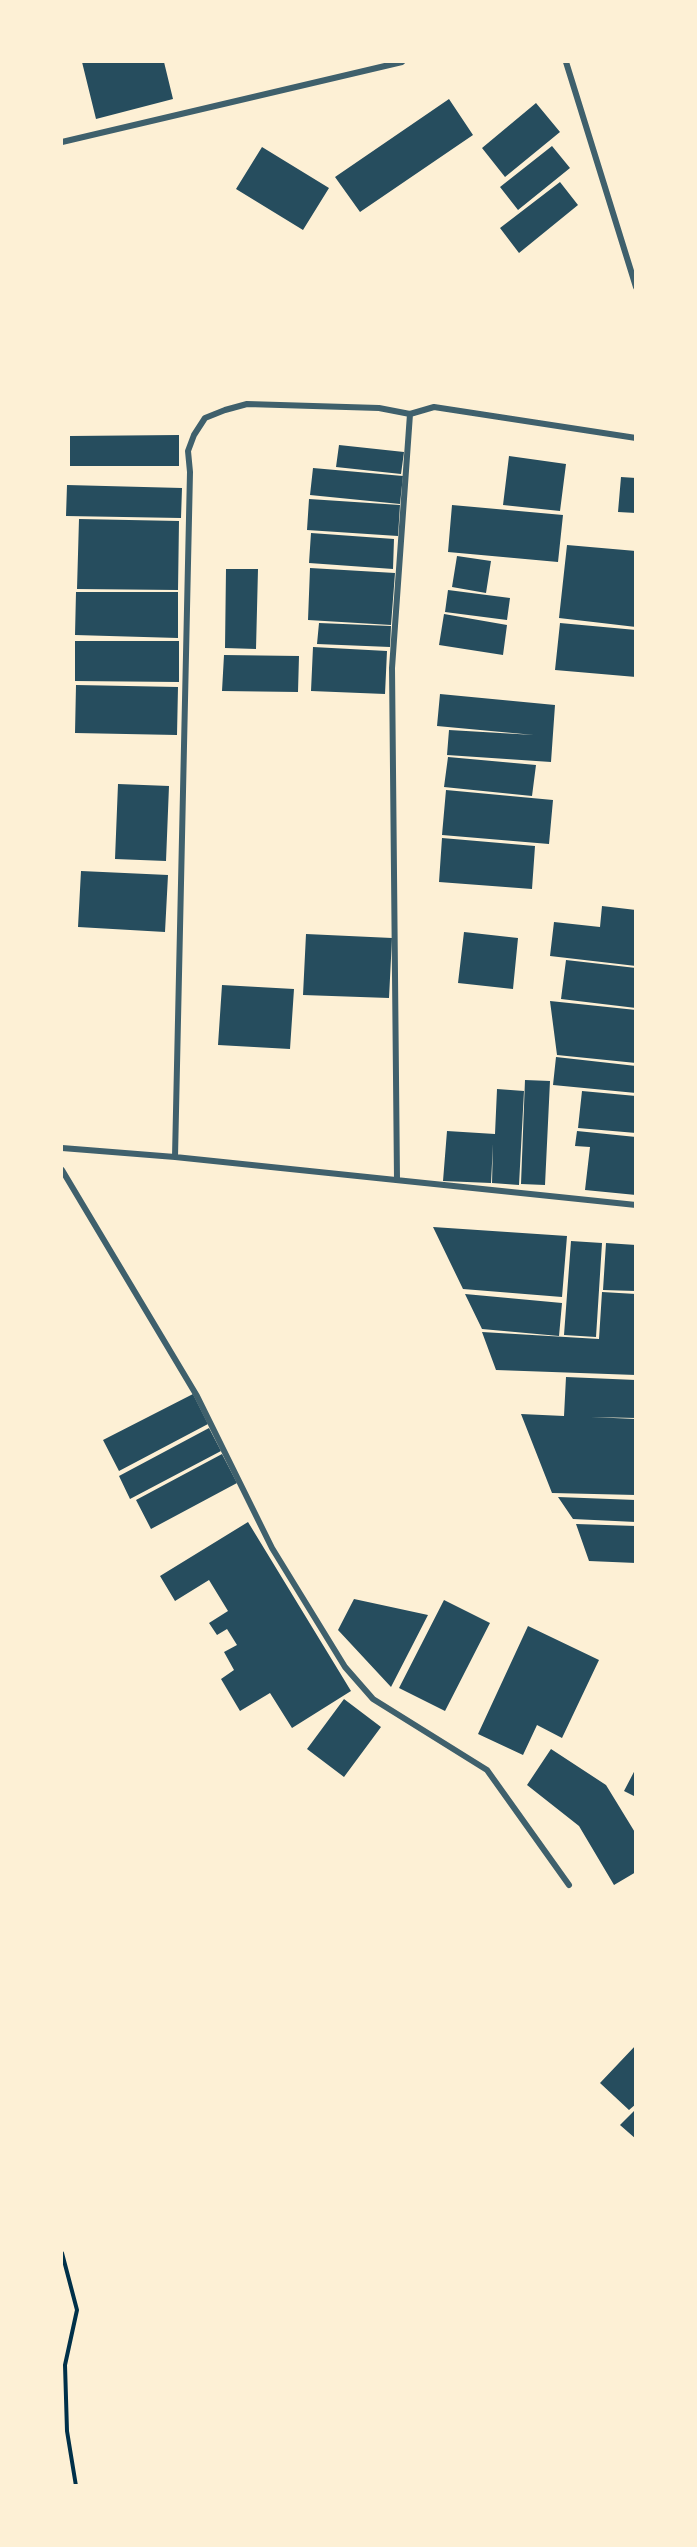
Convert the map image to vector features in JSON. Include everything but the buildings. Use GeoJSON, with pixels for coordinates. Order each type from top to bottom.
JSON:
{"type":"FeatureCollection","features":[{"type":"Feature","properties":{"kind":"street"},"geometry":{"type":"LineString","coordinates":[[62,142],[402,62]]}},
{"type":"Feature","properties":{"kind":"street"},"geometry":{"type":"LineString","coordinates":[[566,62],[636,287]]}},
{"type":"Feature","properties":{"kind":"street"},"geometry":{"type":"LineString","coordinates":[[175,1157],[190,472],[188,452],[194,435],[205,418],[247,404],[379,408],[410,414],[434,407],[447,408],[636,438]]}},
{"type":"Feature","properties":{"kind":"street"},"geometry":{"type":"LineString","coordinates":[[397,1180],[392,668],[410,414]]}},
{"type":"Feature","properties":{"kind":"street"},"geometry":{"type":"LineString","coordinates":[[62,1148],[175,1157],[636,1205]]}},
{"type":"Feature","properties":{"kind":"street"},"geometry":{"type":"LineString","coordinates":[[62,1170],[197,1396],[272,1548],[345,1667],[373,1699],[487,1770],[570,1885]]}},
{"type":"Feature","properties":{"kind":"path"},"geometry":{"type":"LineString","coordinates":[[62,2253],[77,2310],[65,2365],[67,2431],[76,2486]]}}]}
